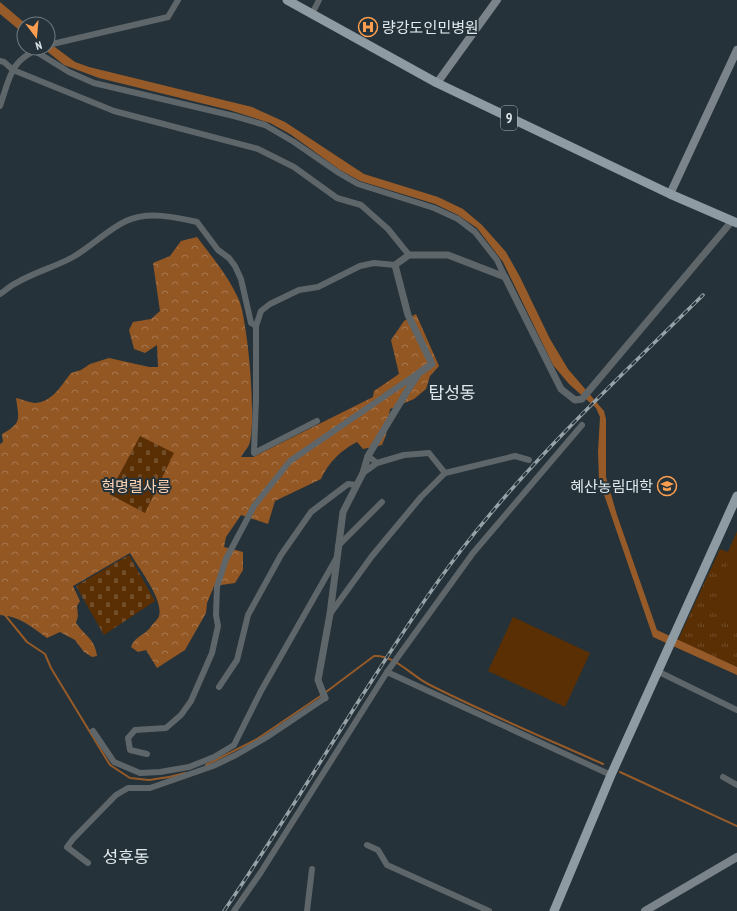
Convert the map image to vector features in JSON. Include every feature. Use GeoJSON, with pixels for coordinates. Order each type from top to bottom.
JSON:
{"type":"FeatureCollection","features":[{"type":"Feature","properties":{"kind":"main road","name":"9"},"geometry":{"type":"LineString","coordinates":[[287,0],[437,83],[670,194],[735,219]]}},
{"type":"Feature","properties":{"kind":"main road"},"geometry":{"type":"LineString","coordinates":[[437,83],[497,0]]}},
{"type":"Feature","properties":{"kind":"main road"},"geometry":{"type":"LineString","coordinates":[[670,194],[737,50]]}},
{"type":"Feature","properties":{"kind":"main road"},"geometry":{"type":"LineString","coordinates":[[554,911],[611,775],[659,672],[737,496]]}},
{"type":"Feature","properties":{"kind":"main road"},"geometry":{"type":"LineString","coordinates":[[645,911],[737,857]]}},
{"type":"Feature","properties":{"kind":"street"},"geometry":{"type":"LineString","coordinates":[[56,42],[168,16],[178,0]]}},
{"type":"Feature","properties":{"kind":"street"},"geometry":{"type":"LineString","coordinates":[[312,14],[319,0]]}},
{"type":"Feature","properties":{"kind":"street"},"geometry":{"type":"LineString","coordinates":[[0,106],[13,70],[24,56]]}},
{"type":"Feature","properties":{"kind":"street"},"geometry":{"type":"LineString","coordinates":[[47,56],[69,72],[94,83],[218,112],[265,125],[358,184],[434,208],[458,219],[475,232],[497,260],[561,389],[575,400],[582,399],[588,390],[735,219]]}},
{"type":"Feature","properties":{"kind":"street"},"geometry":{"type":"LineString","coordinates":[[0,61],[4,62],[13,70],[114,111],[258,149],[294,167],[337,198],[360,205],[388,229],[409,256]]}},
{"type":"Feature","properties":{"kind":"street"},"geometry":{"type":"LineString","coordinates":[[0,294],[17,282],[59,265],[84,251],[126,221],[139,217],[155,216],[179,218],[197,222],[218,250],[229,258],[235,266],[241,279],[250,323],[256,326]]}},
{"type":"Feature","properties":{"kind":"street"},"geometry":{"type":"LineString","coordinates":[[317,421],[254,453],[256,326],[261,311],[270,304],[299,290],[318,287],[360,266],[374,262],[395,265],[409,256],[448,255],[505,277]]}},
{"type":"Feature","properties":{"kind":"street"},"geometry":{"type":"LineString","coordinates":[[147,754],[130,750],[128,738],[135,730],[152,731],[166,728],[181,715],[191,701],[212,653],[218,626],[216,614],[217,587],[226,559],[254,506],[290,461],[432,364],[408,315],[395,265]]}},
{"type":"Feature","properties":{"kind":"street"},"geometry":{"type":"LineString","coordinates":[[88,862],[67,847],[72,839],[116,795],[128,788],[150,788],[219,763],[267,737],[323,695],[318,680],[330,614],[343,512],[363,473],[368,456],[419,373]]}},
{"type":"Feature","properties":{"kind":"street"},"geometry":{"type":"LineString","coordinates":[[234,911],[261,872],[387,672],[472,553],[582,426]]}},
{"type":"Feature","properties":{"kind":"street"},"geometry":{"type":"LineString","coordinates":[[363,473],[377,463],[404,455],[429,453],[445,472]]}},
{"type":"Feature","properties":{"kind":"street"},"geometry":{"type":"LineString","coordinates":[[368,456],[377,463]]}},
{"type":"Feature","properties":{"kind":"street"},"geometry":{"type":"LineString","coordinates":[[330,614],[372,556],[445,472],[515,456],[528,460]]}},
{"type":"Feature","properties":{"kind":"street"},"geometry":{"type":"LineString","coordinates":[[220,687],[236,660],[248,615],[281,555],[312,512],[348,484],[356,485]]}},
{"type":"Feature","properties":{"kind":"street"},"geometry":{"type":"LineString","coordinates":[[338,546],[382,502]]}},
{"type":"Feature","properties":{"kind":"street"},"geometry":{"type":"LineString","coordinates":[[93,731],[114,762],[140,773],[160,772],[189,767],[214,757],[234,745],[261,691],[337,557]]}},
{"type":"Feature","properties":{"kind":"street"},"geometry":{"type":"LineString","coordinates":[[387,672],[611,775]]}},
{"type":"Feature","properties":{"kind":"street"},"geometry":{"type":"LineString","coordinates":[[659,672],[737,710]]}},
{"type":"Feature","properties":{"kind":"street"},"geometry":{"type":"LineString","coordinates":[[723,777],[737,785]]}},
{"type":"Feature","properties":{"kind":"street"},"geometry":{"type":"LineString","coordinates":[[367,845],[378,850],[387,864],[490,911]]}},
{"type":"Feature","properties":{"kind":"street"},"geometry":{"type":"LineString","coordinates":[[307,911],[312,869]]}},
{"type":"Feature","properties":{"kind":"green space"},"geometry":{"type":"Polygon","coordinates":[[[197,237],[220,267],[230,283],[239,300],[242,312],[248,350],[252,395],[252,416],[249,445],[241,457],[253,457],[373,397],[374,391],[399,374],[391,340],[404,321],[416,314],[439,366],[430,376],[426,389],[414,399],[390,409],[386,435],[382,445],[363,449],[357,442],[351,445],[331,463],[321,479],[275,501],[268,524],[241,515],[226,537],[224,547],[243,552],[243,570],[235,583],[214,586],[207,603],[206,613],[185,650],[157,668],[146,650],[138,652],[131,647],[134,641],[147,631],[157,619],[160,609],[154,593],[130,553],[73,586],[80,601],[77,606],[78,616],[76,623],[92,642],[96,650],[97,656],[92,657],[84,652],[75,640],[60,632],[47,638],[31,626],[13,617],[0,615],[0,444],[3,442],[2,434],[13,427],[18,420],[16,398],[35,403],[41,402],[52,396],[71,373],[81,370],[90,364],[109,358],[149,367],[158,367],[157,345],[145,353],[134,349],[129,330],[133,322],[151,319],[160,311],[153,263],[170,256],[181,241],[197,237]]]}},
{"type":"Feature","properties":{"kind":"green space","name":"혁명렬사릉"},"geometry":{"type":"Polygon","coordinates":[[[140,436],[174,453],[145,513],[109,494],[140,436]]]}},
{"type":"Feature","properties":{"kind":"green space"},"geometry":{"type":"Polygon","coordinates":[[[737,532],[737,667],[678,640],[720,549],[728,552],[737,532]]]}},
{"type":"Feature","properties":{"kind":"green space"},"geometry":{"type":"Polygon","coordinates":[[[737,532],[737,633],[729,624],[724,614],[720,595],[724,575],[732,554],[728,552],[737,532]]]}},
{"type":"Feature","properties":{"kind":"green space"},"geometry":{"type":"Polygon","coordinates":[[[129,555],[155,601],[104,635],[76,586],[129,555]]]}},
{"type":"Feature","properties":{"kind":"green space"},"geometry":{"type":"Polygon","coordinates":[[[513,617],[590,653],[565,707],[488,671],[513,617]]]}},
{"type":"Feature","properties":{"kind":"shaded area"},"geometry":{"type":"Polygon","coordinates":[[[0,2],[17,16],[16,27],[0,14],[0,2]]]}},
{"type":"Feature","properties":{"kind":"shaded area"},"geometry":{"type":"Polygon","coordinates":[[[56,48],[75,62],[89,67],[252,107],[285,122],[364,174],[438,197],[463,209],[482,225],[506,252],[520,277],[550,339],[568,369],[604,411],[606,419],[606,477],[617,515],[657,630],[737,667],[737,675],[653,637],[599,480],[598,452],[600,417],[596,408],[569,384],[553,365],[503,262],[477,228],[458,215],[435,204],[360,181],[340,170],[290,134],[270,123],[229,110],[99,78],[64,65],[53,56],[56,56],[56,48]]]}},
{"type":"Feature","properties":{"kind":"waterway"},"geometry":{"type":"LineString","coordinates":[[0,609],[27,642],[45,654],[51,668],[110,765],[130,778],[149,780],[185,773]]}},
{"type":"Feature","properties":{"kind":"waterway"},"geometry":{"type":"LineString","coordinates":[[326,692],[374,656],[381,656],[388,658],[428,684],[450,695],[603,764]]}},
{"type":"Feature","properties":{"kind":"waterway"},"geometry":{"type":"LineString","coordinates":[[206,765],[257,739],[322,695]]}},
{"type":"Feature","properties":{"kind":"waterway"},"geometry":{"type":"LineString","coordinates":[[620,772],[737,826]]}},
{"type":"Feature","properties":{"kind":"railway"},"geometry":{"type":"LineString","coordinates":[[224,911],[397,642],[462,549],[518,482],[578,418],[703,295]]}},
{"type":"Feature","properties":{"kind":"place","name":"량강도인민병원"},"geometry":{"type":"Point","coordinates":[368,27]}},
{"type":"Feature","properties":{"kind":"place","name":"혜산농림대학"},"geometry":{"type":"Point","coordinates":[667,486]}},
{"type":"Feature","properties":{"kind":"district","name":"탑성동"},"geometry":{"type":"Point","coordinates":[452,393]}},
{"type":"Feature","properties":{"kind":"district","name":"성후동"},"geometry":{"type":"Point","coordinates":[126,857]}}]}
